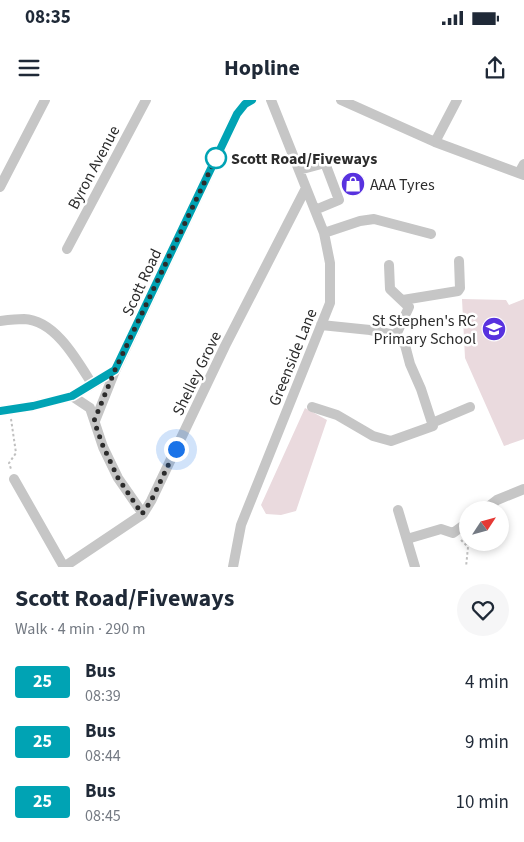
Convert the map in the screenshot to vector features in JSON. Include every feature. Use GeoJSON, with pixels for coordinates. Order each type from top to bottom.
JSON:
{"type":"FeatureCollection","features":[{"type":"Feature","properties":{"kind":"street"},"geometry":{"type":"LineString","coordinates":[[0,187],[45,100]]}},
{"type":"Feature","properties":{"kind":"street","name":"Byron Avenue"},"geometry":{"type":"LineString","coordinates":[[67,249],[146,100]]}},
{"type":"Feature","properties":{"kind":"street","name":"Scott Road"},"geometry":{"type":"LineString","coordinates":[[94,421],[115,370],[237,114],[245,104],[252,100]]}},
{"type":"Feature","properties":{"kind":"street","name":"Greenside Lane"},"geometry":{"type":"LineString","coordinates":[[233,567],[242,525],[330,303],[330,263],[324,233],[271,100]]}},
{"type":"Feature","properties":{"kind":"street"},"geometry":{"type":"LineString","coordinates":[[435,142],[457,100]]}},
{"type":"Feature","properties":{"kind":"street"},"geometry":{"type":"LineString","coordinates":[[349,102],[435,142],[522,171]]}},
{"type":"Feature","properties":{"kind":"street"},"geometry":{"type":"LineString","coordinates":[[299,170],[325,163],[338,200],[315,210]]}},
{"type":"Feature","properties":{"kind":"street","name":"Shelley Grove"},"geometry":{"type":"LineString","coordinates":[[64,567],[142,514],[151,501],[225,346],[306,188]]}},
{"type":"Feature","properties":{"kind":"street"},"geometry":{"type":"LineString","coordinates":[[324,233],[360,221],[374,219],[431,234]]}},
{"type":"Feature","properties":{"kind":"street"},"geometry":{"type":"LineString","coordinates":[[403,300],[458,291],[460,288],[459,261]]}},
{"type":"Feature","properties":{"kind":"street"},"geometry":{"type":"LineString","coordinates":[[389,265],[390,289],[409,306],[396,336]]}},
{"type":"Feature","properties":{"kind":"street"},"geometry":{"type":"LineString","coordinates":[[0,321],[24,319],[38,322],[50,330],[73,353],[92,384]]}},
{"type":"Feature","properties":{"kind":"street"},"geometry":{"type":"LineString","coordinates":[[312,407],[337,415],[373,436],[391,441],[433,426],[405,345],[396,336],[370,330],[321,325]]}},
{"type":"Feature","properties":{"kind":"street"},"geometry":{"type":"LineString","coordinates":[[4,410],[72,396],[115,370]]}},
{"type":"Feature","properties":{"kind":"street"},"geometry":{"type":"LineString","coordinates":[[72,396],[90,408],[103,446],[118,478],[142,514]]}},
{"type":"Feature","properties":{"kind":"street"},"geometry":{"type":"LineString","coordinates":[[432,423],[470,407]]}},
{"type":"Feature","properties":{"kind":"street"},"geometry":{"type":"LineString","coordinates":[[14,479],[64,567]]}},
{"type":"Feature","properties":{"kind":"street"},"geometry":{"type":"LineString","coordinates":[[497,501],[504,496],[524,489]]}},
{"type":"Feature","properties":{"kind":"street"},"geometry":{"type":"LineString","coordinates":[[398,510],[415,567]]}},
{"type":"Feature","properties":{"kind":"street"},"geometry":{"type":"LineString","coordinates":[[406,539],[441,529],[454,533],[459,529]]}},
{"type":"Feature","properties":{"kind":"path"},"geometry":{"type":"LineString","coordinates":[[4,410],[16,453],[9,463],[14,479]]}},
{"type":"Feature","properties":{"kind":"path"},"geometry":{"type":"LineString","coordinates":[[454,533],[468,547],[466,567]]}},
{"type":"Feature","properties":{"kind":"shaded area","name":"St Stephen's RC Primary School"},"geometry":{"type":"Polygon","coordinates":[[[462,299],[506,300],[509,305],[524,299],[524,439],[504,446],[465,358],[462,299]]]}},
{"type":"Feature","properties":{"kind":"shaded area"},"geometry":{"type":"Polygon","coordinates":[[[305,408],[327,420],[296,511],[281,515],[266,514],[261,505],[305,408]]]}},
{"type":"Feature","properties":{"kind":"bus line","name":"25"},"geometry":{"type":"LineString","coordinates":[[0,411],[33,406],[72,396],[115,370],[237,114],[245,104],[252,100]]}},
{"type":"Feature","properties":{"kind":"place","name":"Scott Road/Fiveways"},"geometry":{"type":"Point","coordinates":[216,158]}},
{"type":"Feature","properties":{"kind":"place","name":"AAA Tyres"},"geometry":{"type":"Point","coordinates":[353,184]}},
{"type":"Feature","properties":{"kind":"place","name":"St Stephen's RC Primary School"},"geometry":{"type":"Point","coordinates":[494,329]}},
{"type":"Feature","properties":{"kind":"route"},"geometry":{"type":"LineString","coordinates":[[176,449],[151,501],[142,514],[118,478],[94,421],[115,370],[216,158]]}}]}
